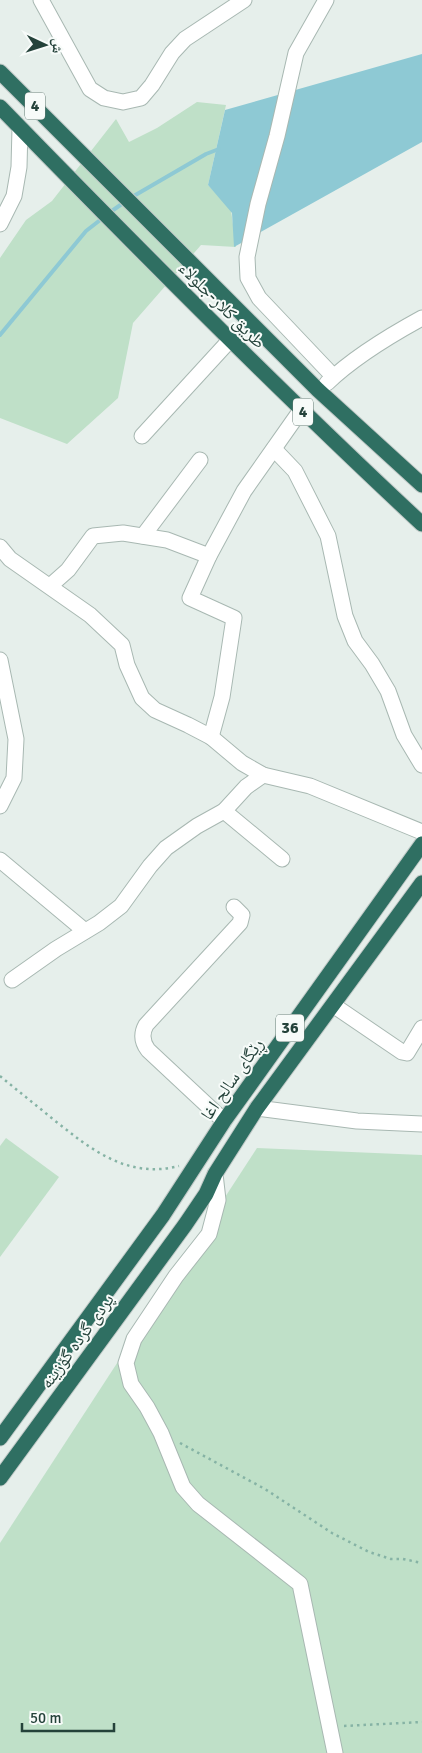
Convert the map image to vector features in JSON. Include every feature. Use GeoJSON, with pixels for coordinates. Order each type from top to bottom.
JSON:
{"type":"FeatureCollection","features":[{"type":"Feature","properties":{"kind":"highway","name":"طريق كلار-جلولاء"},"geometry":{"type":"LineString","coordinates":[[0,72],[318,390],[422,485]]}},
{"type":"Feature","properties":{"kind":"highway","name":"طريق كلار-جلولاء"},"geometry":{"type":"LineString","coordinates":[[0,107],[52,162],[230,340],[338,446],[422,524]]}},
{"type":"Feature","properties":{"kind":"highway"},"geometry":{"type":"LineString","coordinates":[[338,446],[354,423]]}},
{"type":"Feature","properties":{"kind":"highway","name":"ڕێگای سالح اغا"},"geometry":{"type":"LineString","coordinates":[[0,1438],[163,1215],[224,1121],[422,844]]}},
{"type":"Feature","properties":{"kind":"highway","name":"36"},"geometry":{"type":"LineString","coordinates":[[215,1174],[257,1108],[422,883]]}},
{"type":"Feature","properties":{"kind":"highway"},"geometry":{"type":"LineString","coordinates":[[197,1162],[215,1174]]}},
{"type":"Feature","properties":{"kind":"highway","name":"پردی گردە گۆزینە"},"geometry":{"type":"LineString","coordinates":[[0,1478],[185,1226],[206,1194],[215,1174]]}},
{"type":"Feature","properties":{"kind":"street"},"geometry":{"type":"LineString","coordinates":[[41,0],[90,89],[104,98],[123,102],[141,98],[152,86],[172,53],[185,39],[244,0]]}},
{"type":"Feature","properties":{"kind":"street"},"geometry":{"type":"LineString","coordinates":[[326,0],[296,53],[258,204],[247,257],[248,278],[259,298],[333,376]]}},
{"type":"Feature","properties":{"kind":"street"},"geometry":{"type":"LineString","coordinates":[[0,224],[14,196],[19,167],[20,128]]}},
{"type":"Feature","properties":{"kind":"street"},"geometry":{"type":"LineString","coordinates":[[318,390],[333,376],[403,328],[422,318]]}},
{"type":"Feature","properties":{"kind":"street"},"geometry":{"type":"LineString","coordinates":[[142,436],[230,340]]}},
{"type":"Feature","properties":{"kind":"street"},"geometry":{"type":"LineString","coordinates":[[211,737],[222,697],[234,618],[190,598],[209,556],[244,491],[301,410]]}},
{"type":"Feature","properties":{"kind":"street"},"geometry":{"type":"LineString","coordinates":[[274,449],[295,471],[328,536],[345,616],[355,641],[372,664],[388,691],[404,735],[422,765]]}},
{"type":"Feature","properties":{"kind":"street"},"geometry":{"type":"LineString","coordinates":[[143,536],[200,460]]}},
{"type":"Feature","properties":{"kind":"street"},"geometry":{"type":"LineString","coordinates":[[50,586],[68,570],[93,536],[123,533],[168,540],[209,556]]}},
{"type":"Feature","properties":{"kind":"street"},"geometry":{"type":"LineString","coordinates":[[1,552],[90,615],[122,646],[127,665],[142,698],[155,710],[188,724],[211,737],[242,763],[262,775],[310,786],[422,832]]}},
{"type":"Feature","properties":{"kind":"street"},"geometry":{"type":"LineString","coordinates":[[0,660],[16,738],[14,778],[0,806]]}},
{"type":"Feature","properties":{"kind":"street"},"geometry":{"type":"LineString","coordinates":[[12,980],[121,906],[150,866],[166,848],[197,826],[224,811],[246,788],[262,775]]}},
{"type":"Feature","properties":{"kind":"street"},"geometry":{"type":"LineString","coordinates":[[224,811],[282,859]]}},
{"type":"Feature","properties":{"kind":"street"},"geometry":{"type":"LineString","coordinates":[[0,860],[85,932]]}},
{"type":"Feature","properties":{"kind":"street"},"geometry":{"type":"LineString","coordinates":[[224,1121],[148,1050],[145,1046],[143,1035],[146,1025],[240,923],[242,915],[234,907]]}},
{"type":"Feature","properties":{"kind":"street"},"geometry":{"type":"LineString","coordinates":[[333,1005],[402,1052],[407,1053],[422,1028]]}},
{"type":"Feature","properties":{"kind":"street"},"geometry":{"type":"LineString","coordinates":[[257,1108],[357,1121],[422,1124]]}},
{"type":"Feature","properties":{"kind":"street"},"geometry":{"type":"LineString","coordinates":[[215,1174],[218,1200],[209,1234],[176,1276],[134,1338],[126,1363],[130,1384],[147,1407],[162,1433],[183,1487],[198,1504],[300,1584],[335,1753]]}},
{"type":"Feature","properties":{"kind":"path"},"geometry":{"type":"LineString","coordinates":[[0,1076],[102,1156],[122,1164],[163,1170],[197,1162]]}},
{"type":"Feature","properties":{"kind":"path"},"geometry":{"type":"LineString","coordinates":[[162,1433],[265,1489],[332,1533],[369,1552],[391,1559],[403,1559],[422,1563]]}},
{"type":"Feature","properties":{"kind":"path"},"geometry":{"type":"LineString","coordinates":[[331,1727],[422,1722]]}},
{"type":"Feature","properties":{"kind":"green space"},"geometry":{"type":"Polygon","coordinates":[[[197,102],[226,105],[208,185],[231,210],[236,247],[201,245],[133,323],[118,398],[67,444],[0,418],[0,258],[26,220],[52,201],[116,119],[129,142],[157,128],[197,102]]]}},
{"type":"Feature","properties":{"kind":"green space"},"geometry":{"type":"Polygon","coordinates":[[[6,1138],[59,1177],[0,1257],[0,1146],[6,1138]]]}},
{"type":"Feature","properties":{"kind":"green space"},"geometry":{"type":"Polygon","coordinates":[[[257,1148],[422,1155],[422,1753],[0,1753],[0,1543],[257,1148]]]}},
{"type":"Feature","properties":{"kind":"water"},"geometry":{"type":"Polygon","coordinates":[[[422,54],[422,142],[234,247],[232,213],[208,185],[225,110],[422,54]]]}},
{"type":"Feature","properties":{"kind":"waterway"},"geometry":{"type":"LineString","coordinates":[[132,197],[206,154],[219,149]]}},
{"type":"Feature","properties":{"kind":"waterway"},"geometry":{"type":"LineString","coordinates":[[109,213],[126,201]]}},
{"type":"Feature","properties":{"kind":"waterway"},"geometry":{"type":"LineString","coordinates":[[0,335],[86,231],[104,217]]}}]}
